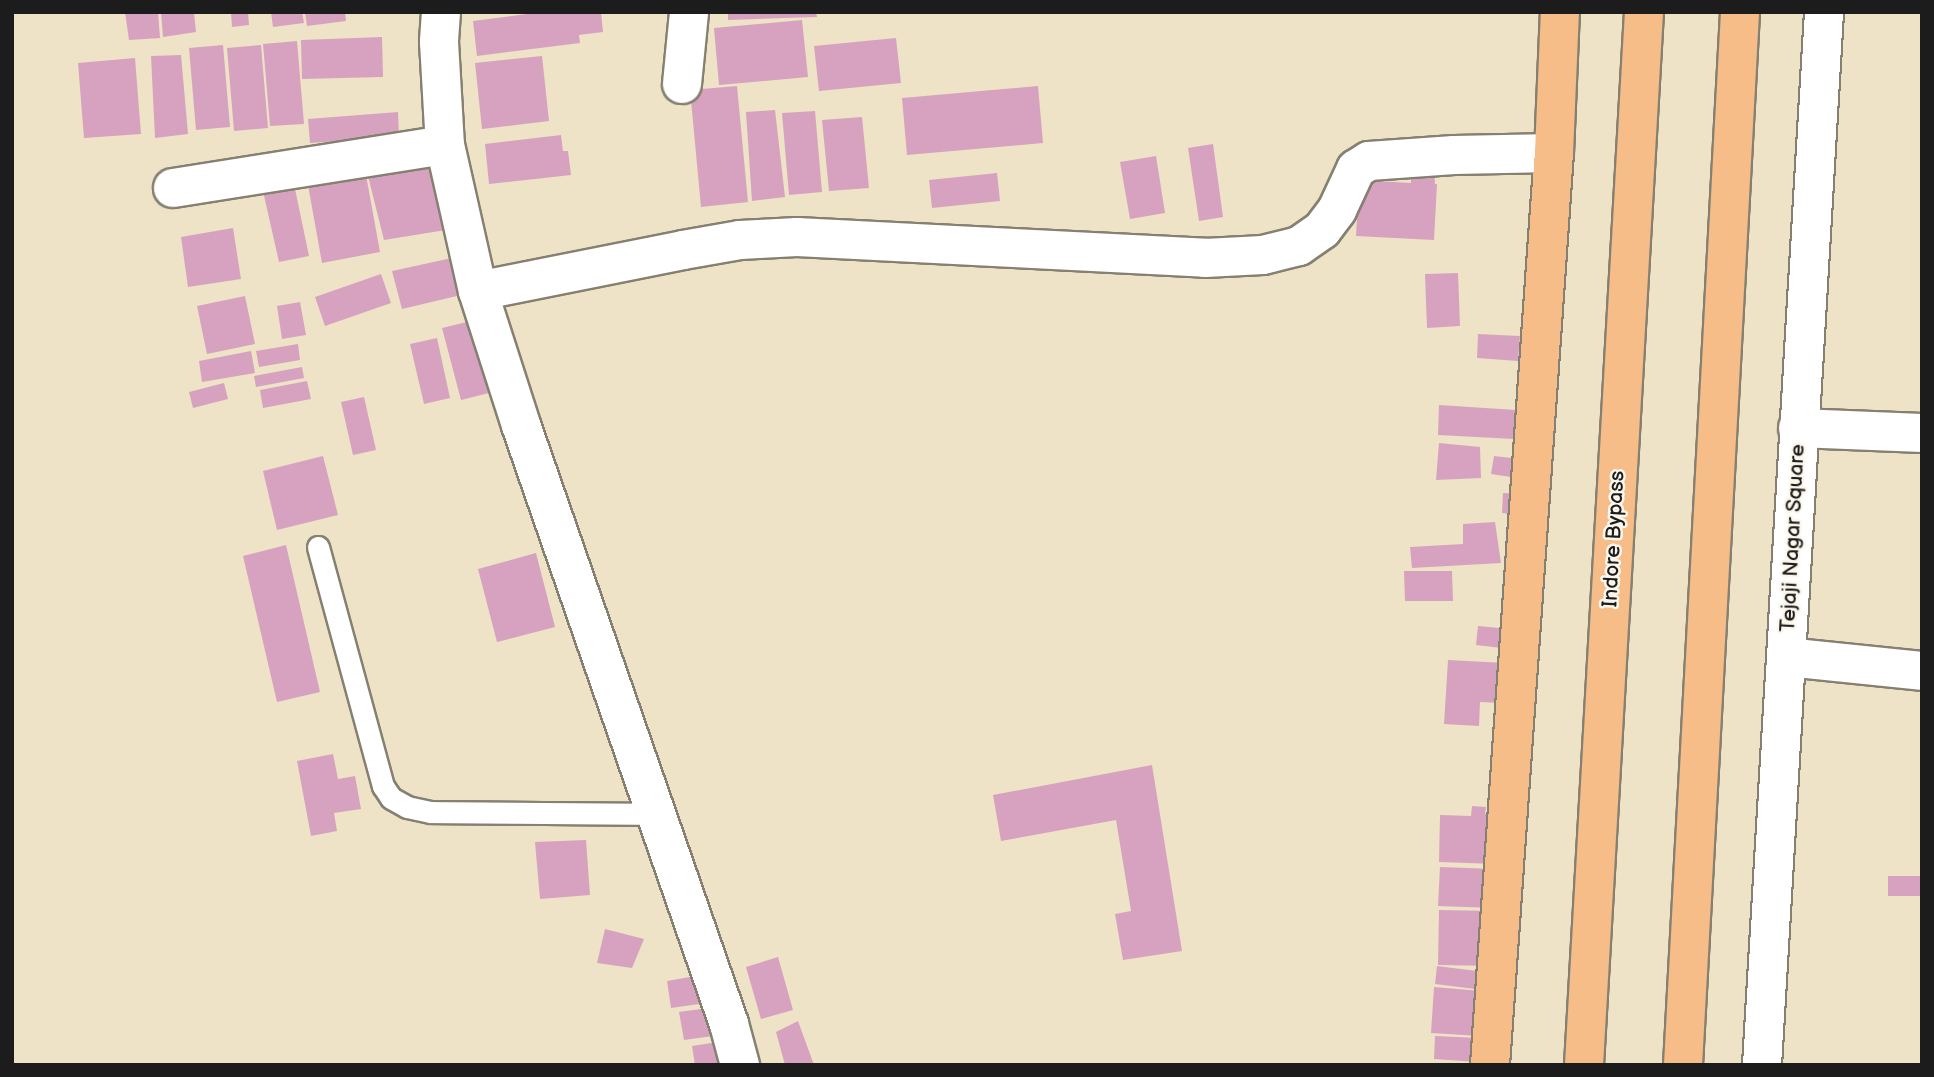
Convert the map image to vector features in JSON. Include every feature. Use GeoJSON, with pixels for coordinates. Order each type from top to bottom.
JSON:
{"type":"FeatureCollection","features":[{"type":"Feature","properties":{"kind":"highway"},"geometry":{"type":"LineString","coordinates":[[1490,1065],[1555,153],[1560,12]]}},
{"type":"Feature","properties":{"kind":"highway","name":"Indore Bypass"},"geometry":{"type":"LineString","coordinates":[[1584,1065],[1644,12]]}},
{"type":"Feature","properties":{"kind":"highway"},"geometry":{"type":"LineString","coordinates":[[1683,1065],[1740,12]]}},
{"type":"Feature","properties":{"kind":"street"},"geometry":{"type":"LineString","coordinates":[[441,12],[439,42],[445,145],[478,291],[521,425],[657,814],[740,1065]]}},
{"type":"Feature","properties":{"kind":"street"},"geometry":{"type":"LineString","coordinates":[[682,84],[689,12]]}},
{"type":"Feature","properties":{"kind":"street","name":"Tejaji Nagar Square"},"geometry":{"type":"LineString","coordinates":[[1762,1065],[1824,12]]}},
{"type":"Feature","properties":{"kind":"street"},"geometry":{"type":"LineString","coordinates":[[173,188],[445,145]]}},
{"type":"Feature","properties":{"kind":"street"},"geometry":{"type":"LineString","coordinates":[[478,291],[740,240],[797,237],[1205,258],[1263,255],[1299,246],[1322,230],[1337,210],[1356,169],[1369,161],[1454,155],[1555,153]]}},
{"type":"Feature","properties":{"kind":"street"},"geometry":{"type":"LineString","coordinates":[[1798,428],[1922,433]]}},
{"type":"Feature","properties":{"kind":"street"},"geometry":{"type":"LineString","coordinates":[[1787,657],[1922,671]]}},
{"type":"Feature","properties":{"kind":"lane"},"geometry":{"type":"LineString","coordinates":[[318,547],[383,786],[391,798],[407,807],[430,812],[657,814]]}},
{"type":"Feature","properties":{"kind":"building"},"geometry":{"type":"Polygon","coordinates":[[[125,12],[158,12],[160,38],[129,40],[125,12]]]}},
{"type":"Feature","properties":{"kind":"building"},"geometry":{"type":"Polygon","coordinates":[[[161,12],[194,12],[196,32],[163,37],[161,12]]]}},
{"type":"Feature","properties":{"kind":"building"},"geometry":{"type":"Polygon","coordinates":[[[231,12],[248,12],[249,25],[232,27],[231,12]]]}},
{"type":"Feature","properties":{"kind":"building"},"geometry":{"type":"Polygon","coordinates":[[[271,12],[302,12],[304,23],[273,27],[271,12]]]}},
{"type":"Feature","properties":{"kind":"building"},"geometry":{"type":"Polygon","coordinates":[[[305,12],[345,12],[346,21],[307,26],[305,12]]]}},
{"type":"Feature","properties":{"kind":"building"},"geometry":{"type":"Polygon","coordinates":[[[542,12],[601,12],[603,32],[579,35],[580,43],[477,56],[473,21],[542,12]]]}},
{"type":"Feature","properties":{"kind":"building"},"geometry":{"type":"Polygon","coordinates":[[[728,12],[816,12],[817,17],[728,20],[728,12]]]}},
{"type":"Feature","properties":{"kind":"building"},"geometry":{"type":"Polygon","coordinates":[[[802,20],[808,77],[719,85],[714,28],[802,20]]]}},
{"type":"Feature","properties":{"kind":"building"},"geometry":{"type":"Polygon","coordinates":[[[382,37],[383,77],[302,79],[301,40],[382,37]]]}},
{"type":"Feature","properties":{"kind":"building"},"geometry":{"type":"Polygon","coordinates":[[[896,38],[901,83],[819,91],[814,46],[896,38]]]}},
{"type":"Feature","properties":{"kind":"building"},"geometry":{"type":"Polygon","coordinates":[[[297,41],[304,124],[270,126],[263,44],[297,41]]]}},
{"type":"Feature","properties":{"kind":"building"},"geometry":{"type":"Polygon","coordinates":[[[223,45],[230,127],[196,130],[189,48],[223,45]]]}},
{"type":"Feature","properties":{"kind":"building"},"geometry":{"type":"Polygon","coordinates":[[[261,45],[268,128],[234,131],[227,48],[261,45]]]}},
{"type":"Feature","properties":{"kind":"building"},"geometry":{"type":"Polygon","coordinates":[[[181,55],[188,134],[155,138],[151,56],[181,55]]]}},
{"type":"Feature","properties":{"kind":"building"},"geometry":{"type":"Polygon","coordinates":[[[542,56],[549,121],[482,129],[475,63],[542,56]]]}},
{"type":"Feature","properties":{"kind":"building"},"geometry":{"type":"Polygon","coordinates":[[[135,58],[141,134],[84,138],[78,63],[135,58]]]}},
{"type":"Feature","properties":{"kind":"building"},"geometry":{"type":"Polygon","coordinates":[[[737,86],[748,202],[701,207],[690,90],[737,86]]]}},
{"type":"Feature","properties":{"kind":"building"},"geometry":{"type":"Polygon","coordinates":[[[1038,86],[1043,143],[907,155],[902,98],[1038,86]]]}},
{"type":"Feature","properties":{"kind":"building"},"geometry":{"type":"Polygon","coordinates":[[[775,110],[785,197],[752,201],[746,112],[775,110]]]}},
{"type":"Feature","properties":{"kind":"building"},"geometry":{"type":"Polygon","coordinates":[[[815,111],[822,192],[789,195],[782,113],[815,111]]]}},
{"type":"Feature","properties":{"kind":"building"},"geometry":{"type":"Polygon","coordinates":[[[398,112],[399,137],[310,143],[308,119],[398,112]]]}},
{"type":"Feature","properties":{"kind":"building"},"geometry":{"type":"Polygon","coordinates":[[[862,117],[869,188],[829,191],[822,120],[862,117]]]}},
{"type":"Feature","properties":{"kind":"building"},"geometry":{"type":"Polygon","coordinates":[[[561,135],[563,151],[568,151],[571,175],[489,184],[485,144],[561,135]]]}},
{"type":"Feature","properties":{"kind":"building"},"geometry":{"type":"Polygon","coordinates":[[[1213,144],[1223,217],[1199,221],[1188,148],[1213,144]]]}},
{"type":"Feature","properties":{"kind":"building"},"geometry":{"type":"Polygon","coordinates":[[[1156,156],[1165,213],[1130,219],[1120,162],[1156,156]]]}},
{"type":"Feature","properties":{"kind":"building"},"geometry":{"type":"Polygon","coordinates":[[[440,163],[452,229],[384,240],[368,176],[440,163]]]}},
{"type":"Feature","properties":{"kind":"building"},"geometry":{"type":"Polygon","coordinates":[[[1434,167],[1437,184],[1434,240],[1356,236],[1359,180],[1411,183],[1411,168],[1434,167]]]}},
{"type":"Feature","properties":{"kind":"building"},"geometry":{"type":"Polygon","coordinates":[[[997,173],[1000,201],[932,208],[929,180],[997,173]]]}},
{"type":"Feature","properties":{"kind":"building"},"geometry":{"type":"Polygon","coordinates":[[[366,175],[380,252],[322,263],[308,185],[366,175]]]}},
{"type":"Feature","properties":{"kind":"building"},"geometry":{"type":"Polygon","coordinates":[[[294,184],[309,256],[279,262],[263,191],[294,184]]]}},
{"type":"Feature","properties":{"kind":"building"},"geometry":{"type":"Polygon","coordinates":[[[233,228],[241,279],[188,287],[181,237],[233,228]]]}},
{"type":"Feature","properties":{"kind":"building"},"geometry":{"type":"Polygon","coordinates":[[[452,258],[461,295],[402,309],[392,271],[452,258]]]}},
{"type":"Feature","properties":{"kind":"building"},"geometry":{"type":"Polygon","coordinates":[[[1458,273],[1460,326],[1427,328],[1425,274],[1458,273]]]}},
{"type":"Feature","properties":{"kind":"building"},"geometry":{"type":"Polygon","coordinates":[[[381,274],[391,303],[325,326],[315,297],[381,274]]]}},
{"type":"Feature","properties":{"kind":"building"},"geometry":{"type":"Polygon","coordinates":[[[245,296],[255,344],[207,354],[197,306],[245,296]]]}},
{"type":"Feature","properties":{"kind":"building"},"geometry":{"type":"Polygon","coordinates":[[[300,302],[306,335],[282,339],[277,306],[300,302]]]}},
{"type":"Feature","properties":{"kind":"building"},"geometry":{"type":"Polygon","coordinates":[[[475,320],[493,392],[461,400],[442,328],[475,320]]]}},
{"type":"Feature","properties":{"kind":"building"},"geometry":{"type":"Polygon","coordinates":[[[1478,334],[1520,336],[1518,361],[1477,358],[1478,334]]]}},
{"type":"Feature","properties":{"kind":"building"},"geometry":{"type":"Polygon","coordinates":[[[437,338],[450,398],[424,404],[410,344],[437,338]]]}},
{"type":"Feature","properties":{"kind":"building"},"geometry":{"type":"Polygon","coordinates":[[[298,344],[300,360],[259,367],[256,351],[298,344]]]}},
{"type":"Feature","properties":{"kind":"building"},"geometry":{"type":"Polygon","coordinates":[[[251,351],[255,373],[202,382],[199,361],[251,351]]]}},
{"type":"Feature","properties":{"kind":"building"},"geometry":{"type":"Polygon","coordinates":[[[302,367],[304,378],[256,387],[254,376],[302,367]]]}},
{"type":"Feature","properties":{"kind":"building"},"geometry":{"type":"Polygon","coordinates":[[[307,381],[311,399],[263,408],[260,390],[307,381]]]}},
{"type":"Feature","properties":{"kind":"building"},"geometry":{"type":"Polygon","coordinates":[[[224,383],[228,399],[193,408],[189,392],[224,383]]]}},
{"type":"Feature","properties":{"kind":"building"},"geometry":{"type":"Polygon","coordinates":[[[364,397],[376,450],[353,455],[341,402],[364,397]]]}},
{"type":"Feature","properties":{"kind":"building"},"geometry":{"type":"Polygon","coordinates":[[[1439,405],[1516,410],[1514,439],[1438,435],[1439,405]]]}},
{"type":"Feature","properties":{"kind":"building"},"geometry":{"type":"Polygon","coordinates":[[[1439,443],[1480,447],[1481,478],[1436,480],[1439,443]]]}},
{"type":"Feature","properties":{"kind":"building"},"geometry":{"type":"Polygon","coordinates":[[[323,456],[338,515],[277,530],[263,471],[323,456]]]}},
{"type":"Feature","properties":{"kind":"building"},"geometry":{"type":"Polygon","coordinates":[[[1494,456],[1512,458],[1511,477],[1491,474],[1494,456]]]}},
{"type":"Feature","properties":{"kind":"building"},"geometry":{"type":"Polygon","coordinates":[[[1503,493],[1523,494],[1521,515],[1502,513],[1503,493]]]}},
{"type":"Feature","properties":{"kind":"building"},"geometry":{"type":"Polygon","coordinates":[[[1495,522],[1501,563],[1412,568],[1410,547],[1463,544],[1463,524],[1495,522]]]}},
{"type":"Feature","properties":{"kind":"building"},"geometry":{"type":"Polygon","coordinates":[[[286,545],[320,692],[277,702],[243,556],[286,545]]]}},
{"type":"Feature","properties":{"kind":"building"},"geometry":{"type":"Polygon","coordinates":[[[536,553],[555,627],[497,642],[478,569],[536,553]]]}},
{"type":"Feature","properties":{"kind":"building"},"geometry":{"type":"Polygon","coordinates":[[[1404,571],[1452,571],[1453,601],[1405,601],[1404,571]]]}},
{"type":"Feature","properties":{"kind":"building"},"geometry":{"type":"Polygon","coordinates":[[[1478,626],[1520,630],[1518,650],[1476,645],[1478,626]]]}},
{"type":"Feature","properties":{"kind":"building"},"geometry":{"type":"Polygon","coordinates":[[[1448,660],[1505,663],[1502,703],[1480,702],[1479,726],[1444,724],[1448,660]]]}},
{"type":"Feature","properties":{"kind":"building"},"geometry":{"type":"Polygon","coordinates":[[[333,754],[338,779],[355,776],[361,809],[334,813],[337,831],[311,836],[297,761],[333,754]]]}},
{"type":"Feature","properties":{"kind":"building"},"geometry":{"type":"Polygon","coordinates":[[[1152,765],[1182,951],[1123,960],[1115,914],[1131,911],[1116,820],[1001,841],[993,795],[1152,765]]]}},
{"type":"Feature","properties":{"kind":"building"},"geometry":{"type":"Polygon","coordinates":[[[1472,806],[1486,807],[1485,814],[1497,814],[1495,864],[1439,862],[1440,815],[1471,816],[1472,806]]]}},
{"type":"Feature","properties":{"kind":"building"},"geometry":{"type":"Polygon","coordinates":[[[586,840],[590,895],[540,899],[535,842],[586,840]]]}},
{"type":"Feature","properties":{"kind":"building"},"geometry":{"type":"Polygon","coordinates":[[[1440,867],[1494,869],[1493,908],[1438,906],[1440,867]]]}},
{"type":"Feature","properties":{"kind":"building"},"geometry":{"type":"Polygon","coordinates":[[[1888,876],[1922,876],[1922,896],[1888,896],[1888,876]]]}},
{"type":"Feature","properties":{"kind":"building"},"geometry":{"type":"Polygon","coordinates":[[[1439,910],[1494,911],[1493,966],[1438,965],[1439,910]]]}},
{"type":"Feature","properties":{"kind":"building"},"geometry":{"type":"Polygon","coordinates":[[[605,929],[644,939],[632,968],[597,963],[605,929]]]}},
{"type":"Feature","properties":{"kind":"building"},"geometry":{"type":"Polygon","coordinates":[[[778,957],[793,1010],[761,1019],[746,967],[778,957]]]}},
{"type":"Feature","properties":{"kind":"building"},"geometry":{"type":"Polygon","coordinates":[[[1437,966],[1493,973],[1491,991],[1435,984],[1437,966]]]}},
{"type":"Feature","properties":{"kind":"building"},"geometry":{"type":"Polygon","coordinates":[[[701,975],[706,1003],[671,1008],[667,981],[701,975]]]}},
{"type":"Feature","properties":{"kind":"building"},"geometry":{"type":"Polygon","coordinates":[[[1434,987],[1481,991],[1479,1036],[1431,1033],[1434,987]]]}},
{"type":"Feature","properties":{"kind":"building"},"geometry":{"type":"Polygon","coordinates":[[[708,1008],[713,1036],[684,1040],[679,1012],[708,1008]]]}},
{"type":"Feature","properties":{"kind":"building"},"geometry":{"type":"Polygon","coordinates":[[[798,1021],[814,1065],[785,1065],[776,1032],[798,1021]]]}},
{"type":"Feature","properties":{"kind":"building"},"geometry":{"type":"Polygon","coordinates":[[[1435,1036],[1479,1038],[1477,1062],[1434,1059],[1435,1036]]]}},
{"type":"Feature","properties":{"kind":"building"},"geometry":{"type":"Polygon","coordinates":[[[718,1042],[722,1065],[695,1065],[692,1046],[718,1042]]]}}]}
